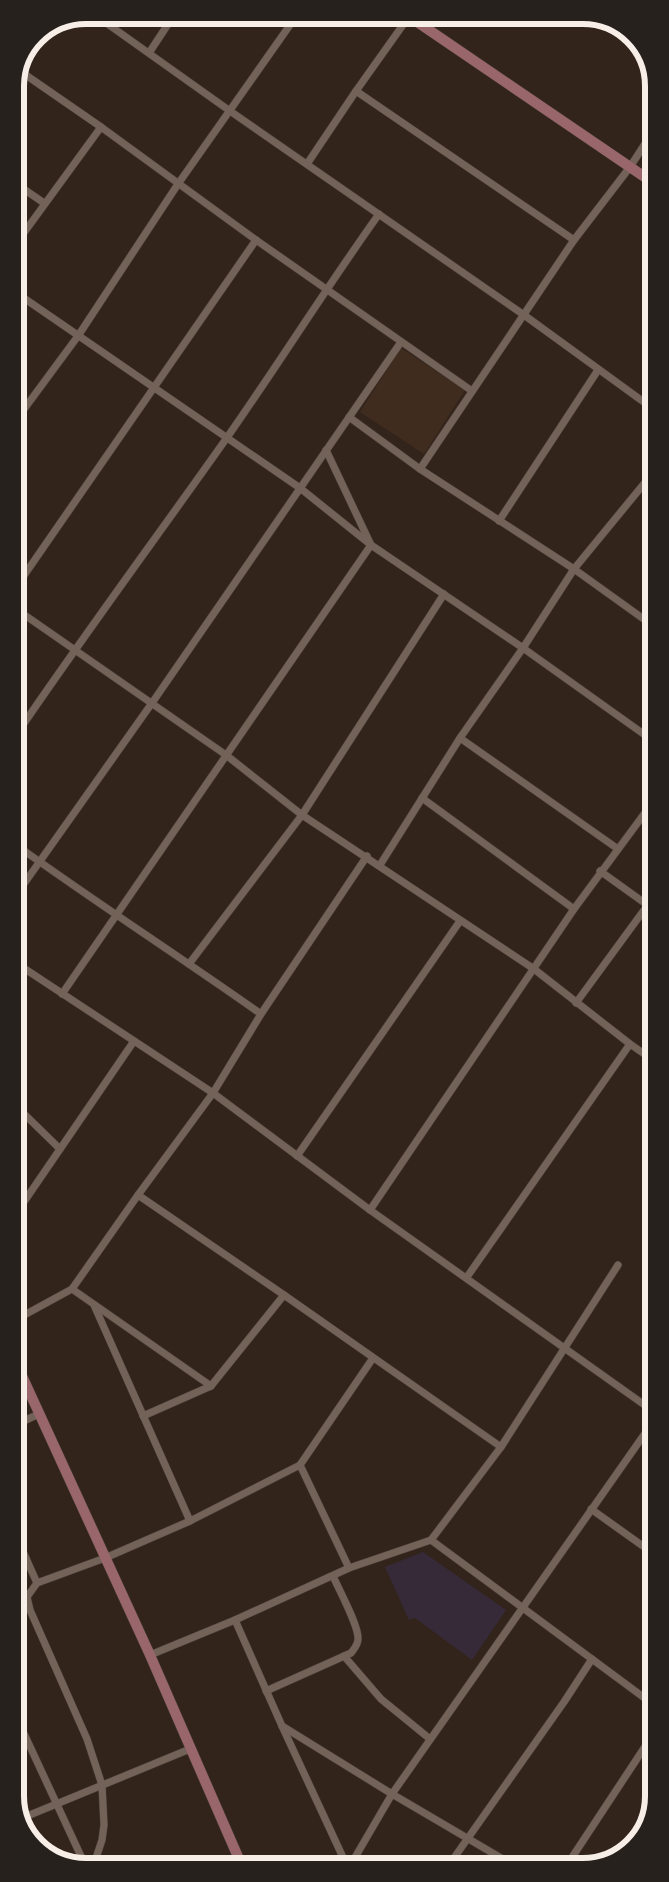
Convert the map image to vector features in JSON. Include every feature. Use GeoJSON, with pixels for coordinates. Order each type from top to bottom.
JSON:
{"type":"FeatureCollection","features":[{"type":"Feature","properties":{"kind":"street"},"geometry":{"type":"LineString","coordinates":[[108,24],[524,315],[645,403]]}},
{"type":"Feature","properties":{"kind":"street"},"geometry":{"type":"LineString","coordinates":[[149,53],[168,24]]}},
{"type":"Feature","properties":{"kind":"street"},"geometry":{"type":"LineString","coordinates":[[24,409],[78,336],[178,184],[291,24]]}},
{"type":"Feature","properties":{"kind":"street"},"geometry":{"type":"LineString","coordinates":[[307,164],[356,90],[403,24]]}},
{"type":"Feature","properties":{"kind":"street"},"geometry":{"type":"LineString","coordinates":[[421,24],[645,177]]}},
{"type":"Feature","properties":{"kind":"street"},"geometry":{"type":"LineString","coordinates":[[25,75],[101,126],[256,240],[472,391]]}},
{"type":"Feature","properties":{"kind":"street"},"geometry":{"type":"LineString","coordinates":[[356,90],[574,240]]}},
{"type":"Feature","properties":{"kind":"street"},"geometry":{"type":"LineString","coordinates":[[24,232],[101,126]]}},
{"type":"Feature","properties":{"kind":"street"},"geometry":{"type":"LineString","coordinates":[[420,469],[574,240],[630,167],[645,144]]}},
{"type":"Feature","properties":{"kind":"street"},"geometry":{"type":"LineString","coordinates":[[24,189],[44,203]]}},
{"type":"Feature","properties":{"kind":"street"},"geometry":{"type":"LineString","coordinates":[[24,723],[74,650],[226,438],[379,214]]}},
{"type":"Feature","properties":{"kind":"street"},"geometry":{"type":"LineString","coordinates":[[24,575],[256,240]]}},
{"type":"Feature","properties":{"kind":"street"},"geometry":{"type":"LineString","coordinates":[[24,298],[300,488],[371,544],[523,648],[645,735]]}},
{"type":"Feature","properties":{"kind":"street"},"geometry":{"type":"LineString","coordinates":[[24,884],[152,704],[401,342]]}},
{"type":"Feature","properties":{"kind":"street"},"geometry":{"type":"LineString","coordinates":[[499,521],[598,370]]}},
{"type":"Feature","properties":{"kind":"street"},"geometry":{"type":"LineString","coordinates":[[349,417],[420,469],[574,569],[645,620]]}},
{"type":"Feature","properties":{"kind":"street"},"geometry":{"type":"LineString","coordinates":[[326,450],[371,544]]}},
{"type":"Feature","properties":{"kind":"street"},"geometry":{"type":"LineString","coordinates":[[380,865],[460,738],[523,648],[574,569],[645,483]]}},
{"type":"Feature","properties":{"kind":"street"},"geometry":{"type":"LineString","coordinates":[[62,994],[371,544]]}},
{"type":"Feature","properties":{"kind":"street"},"geometry":{"type":"LineString","coordinates":[[189,964],[302,815],[444,594]]}},
{"type":"Feature","properties":{"kind":"street"},"geometry":{"type":"LineString","coordinates":[[24,615],[226,755],[302,815],[367,856],[534,969],[645,1054]]}},
{"type":"Feature","properties":{"kind":"street"},"geometry":{"type":"LineString","coordinates":[[460,738],[618,849]]}},
{"type":"Feature","properties":{"kind":"street"},"geometry":{"type":"LineString","coordinates":[[422,798],[574,909]]}},
{"type":"Feature","properties":{"kind":"street"},"geometry":{"type":"LineString","coordinates":[[370,1210],[574,909],[645,813]]}},
{"type":"Feature","properties":{"kind":"street"},"geometry":{"type":"LineString","coordinates":[[24,851],[116,916],[261,1014]]}},
{"type":"Feature","properties":{"kind":"street"},"geometry":{"type":"LineString","coordinates":[[24,1316],[72,1289],[213,1093],[261,1014],[367,856]]}},
{"type":"Feature","properties":{"kind":"street"},"geometry":{"type":"LineString","coordinates":[[600,872],[645,904]]}},
{"type":"Feature","properties":{"kind":"street"},"geometry":{"type":"LineString","coordinates":[[576,1003],[645,913]]}},
{"type":"Feature","properties":{"kind":"street"},"geometry":{"type":"LineString","coordinates":[[297,1156],[460,920]]}},
{"type":"Feature","properties":{"kind":"street"},"geometry":{"type":"LineString","coordinates":[[24,968],[213,1093],[370,1210],[645,1405]]}},
{"type":"Feature","properties":{"kind":"street"},"geometry":{"type":"LineString","coordinates":[[24,1202],[134,1041]]}},
{"type":"Feature","properties":{"kind":"street"},"geometry":{"type":"LineString","coordinates":[[467,1278],[630,1044]]}},
{"type":"Feature","properties":{"kind":"street"},"geometry":{"type":"LineString","coordinates":[[24,1115],[60,1149]]}},
{"type":"Feature","properties":{"kind":"street"},"geometry":{"type":"LineString","coordinates":[[138,1195],[501,1448]]}},
{"type":"Feature","properties":{"kind":"street"},"geometry":{"type":"LineString","coordinates":[[150,1655],[235,1620],[349,1568],[431,1540],[501,1448],[618,1265]]}},
{"type":"Feature","properties":{"kind":"street"},"geometry":{"type":"LineString","coordinates":[[72,1289],[211,1386]]}},
{"type":"Feature","properties":{"kind":"street"},"geometry":{"type":"LineString","coordinates":[[143,1416],[211,1386],[284,1295]]}},
{"type":"Feature","properties":{"kind":"street"},"geometry":{"type":"LineString","coordinates":[[94,1305],[190,1521]]}},
{"type":"Feature","properties":{"kind":"street"},"geometry":{"type":"LineString","coordinates":[[96,1858],[102,1840],[104,1825],[102,1784],[87,1739],[30,1610],[27,1597],[37,1583],[105,1558],[190,1521],[300,1465],[373,1358]]}},
{"type":"Feature","properties":{"kind":"street"},"geometry":{"type":"LineString","coordinates":[[24,1381],[150,1655],[238,1858]]}},
{"type":"Feature","properties":{"kind":"street"},"geometry":{"type":"LineString","coordinates":[[24,1421],[39,1414]]}},
{"type":"Feature","properties":{"kind":"street"},"geometry":{"type":"LineString","coordinates":[[354,1858],[392,1794],[645,1434]]}},
{"type":"Feature","properties":{"kind":"street"},"geometry":{"type":"LineString","coordinates":[[300,1465],[349,1568]]}},
{"type":"Feature","properties":{"kind":"street"},"geometry":{"type":"LineString","coordinates":[[591,1509],[645,1548]]}},
{"type":"Feature","properties":{"kind":"street"},"geometry":{"type":"LineString","coordinates":[[431,1540],[645,1698]]}},
{"type":"Feature","properties":{"kind":"street"},"geometry":{"type":"LineString","coordinates":[[24,1554],[37,1583]]}},
{"type":"Feature","properties":{"kind":"street"},"geometry":{"type":"LineString","coordinates":[[266,1691],[351,1653],[356,1646],[358,1638],[356,1628],[333,1576]]}},
{"type":"Feature","properties":{"kind":"street"},"geometry":{"type":"LineString","coordinates":[[235,1620],[282,1726],[345,1858]]}},
{"type":"Feature","properties":{"kind":"street"},"geometry":{"type":"LineString","coordinates":[[344,1656],[381,1699],[430,1739]]}},
{"type":"Feature","properties":{"kind":"street"},"geometry":{"type":"LineString","coordinates":[[454,1858],[564,1702],[592,1659]]}},
{"type":"Feature","properties":{"kind":"street"},"geometry":{"type":"LineString","coordinates":[[282,1726],[501,1858]]}},
{"type":"Feature","properties":{"kind":"street"},"geometry":{"type":"LineString","coordinates":[[24,1734],[82,1858]]}},
{"type":"Feature","properties":{"kind":"street"},"geometry":{"type":"LineString","coordinates":[[571,1858],[645,1746]]}},
{"type":"Feature","properties":{"kind":"street"},"geometry":{"type":"LineString","coordinates":[[27,1816],[190,1749]]}},
{"type":"Feature","properties":{"kind":"shaded area"},"geometry":{"type":"Polygon","coordinates":[[[401,348],[465,390],[424,454],[360,412],[401,348]]]}},
{"type":"Feature","properties":{"kind":"shaded area"},"geometry":{"type":"Polygon","coordinates":[[[423,1552],[506,1610],[472,1660],[415,1618],[409,1620],[385,1567],[423,1552]]]}}]}
